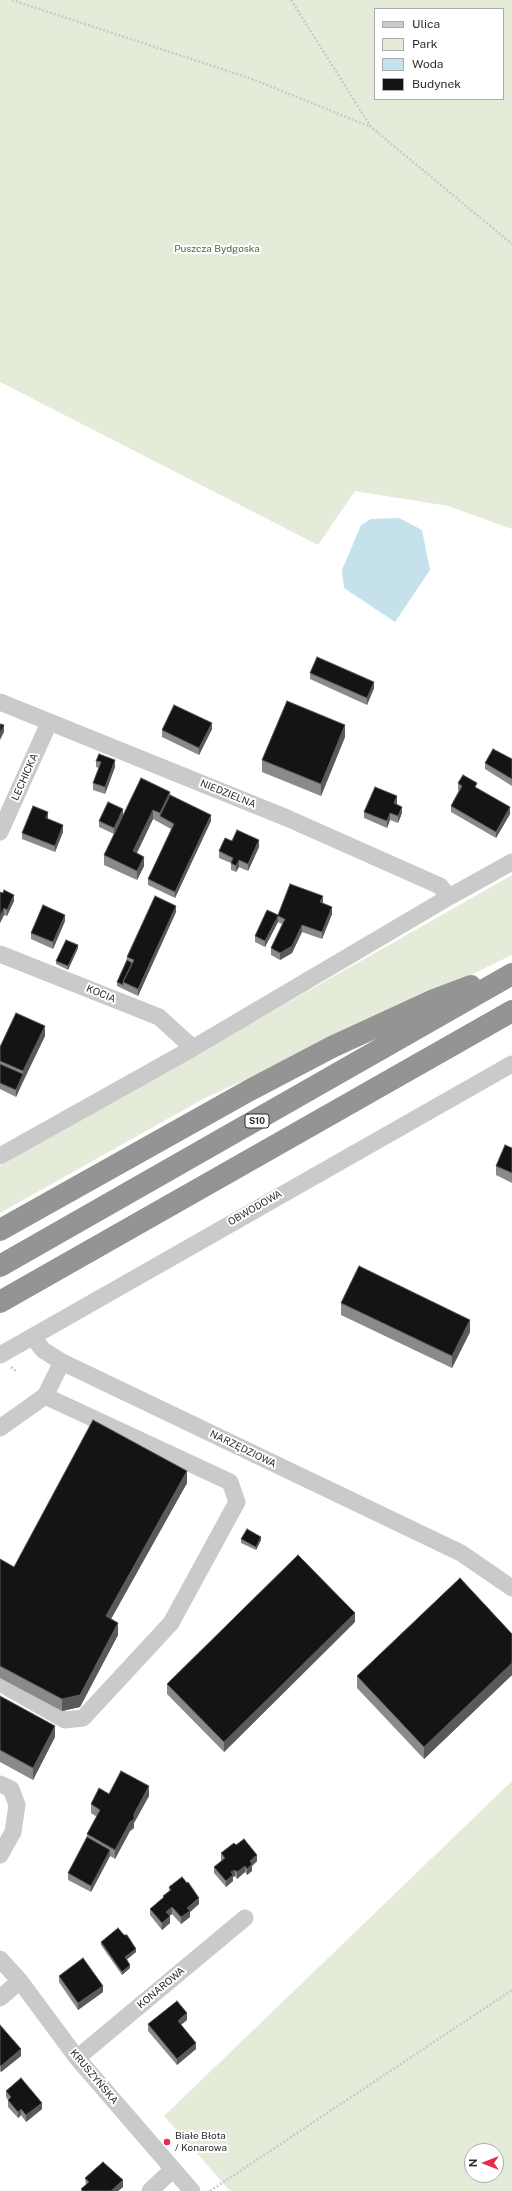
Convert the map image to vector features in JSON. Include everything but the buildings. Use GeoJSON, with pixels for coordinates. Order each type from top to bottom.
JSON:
{"type":"FeatureCollection","features":[{"type":"Feature","properties":{"kind":"highway"},"geometry":{"type":"LineString","coordinates":[[0,1230],[225,1103],[332,1047],[434,1000],[512,970]]}},
{"type":"Feature","properties":{"kind":"highway","name":"S10"},"geometry":{"type":"LineString","coordinates":[[0,1266],[512,974]]}},
{"type":"Feature","properties":{"kind":"highway"},"geometry":{"type":"LineString","coordinates":[[0,1302],[512,1011]]}},
{"type":"Feature","properties":{"kind":"street","name":"NIEDZIELNA"},"geometry":{"type":"LineString","coordinates":[[0,702],[287,818],[440,886],[448,897]]}},
{"type":"Feature","properties":{"kind":"street","name":"LECHICKA"},"geometry":{"type":"LineString","coordinates":[[0,832],[50,723]]}},
{"type":"Feature","properties":{"kind":"street"},"geometry":{"type":"LineString","coordinates":[[0,1156],[193,1048],[448,897],[512,862]]}},
{"type":"Feature","properties":{"kind":"street","name":"KOCIA"},"geometry":{"type":"LineString","coordinates":[[0,954],[159,1017],[193,1048]]}},
{"type":"Feature","properties":{"kind":"street","name":"OBWODOWA"},"geometry":{"type":"LineString","coordinates":[[6,1361],[32,1336],[512,1064]]}},
{"type":"Feature","properties":{"kind":"street","name":"NARZĘDZIOWA"},"geometry":{"type":"LineString","coordinates":[[32,1336],[43,1350],[62,1362],[461,1553],[512,1588]]}},
{"type":"Feature","properties":{"kind":"street"},"geometry":{"type":"LineString","coordinates":[[0,1428],[45,1396],[62,1362]]}},
{"type":"Feature","properties":{"kind":"street"},"geometry":{"type":"LineString","coordinates":[[0,1683],[65,1720],[83,1718],[171,1623],[237,1502],[230,1482],[45,1396]]}},
{"type":"Feature","properties":{"kind":"street"},"geometry":{"type":"LineString","coordinates":[[0,1784],[11,1789],[17,1805],[13,1832],[0,1855]]}},
{"type":"Feature","properties":{"kind":"street","name":"KONAROWA"},"geometry":{"type":"LineString","coordinates":[[77,2058],[244,1918]]}},
{"type":"Feature","properties":{"kind":"street","name":"KRUSZYŃSKA"},"geometry":{"type":"LineString","coordinates":[[0,1959],[20,1981],[77,2058],[172,2170],[192,2191]]}},
{"type":"Feature","properties":{"kind":"street"},"geometry":{"type":"LineString","coordinates":[[0,1998],[20,1981]]}},
{"type":"Feature","properties":{"kind":"street"},"geometry":{"type":"LineString","coordinates":[[150,2191],[172,2170]]}},
{"type":"Feature","properties":{"kind":"path"},"geometry":{"type":"LineString","coordinates":[[12,0],[255,80],[371,127],[512,244]]}},
{"type":"Feature","properties":{"kind":"path"},"geometry":{"type":"LineString","coordinates":[[291,0],[371,127]]}},
{"type":"Feature","properties":{"kind":"path"},"geometry":{"type":"LineString","coordinates":[[6,1361],[17,1372]]}},
{"type":"Feature","properties":{"kind":"path"},"geometry":{"type":"LineString","coordinates":[[210,2191],[512,1990]]}},
{"type":"Feature","properties":{"kind":"green space","name":"Puszcza Bydgoska"},"geometry":{"type":"Polygon","coordinates":[[[0,0],[512,0],[512,529],[448,506],[355,491],[318,545],[0,382],[0,0]]]}},
{"type":"Feature","properties":{"kind":"green space"},"geometry":{"type":"Polygon","coordinates":[[[512,875],[512,955],[203,1099],[0,1213],[0,1166],[512,875]]]}},
{"type":"Feature","properties":{"kind":"green space"},"geometry":{"type":"Polygon","coordinates":[[[512,1781],[512,2191],[230,2191],[164,2116],[512,1781]]]}},
{"type":"Feature","properties":{"kind":"water"},"geometry":{"type":"Polygon","coordinates":[[[399,518],[422,530],[430,570],[395,622],[344,588],[342,570],[361,525],[371,519],[399,518]]]}},
{"type":"Feature","properties":{"kind":"place","name":"Białe Błota / Konarowa"},"geometry":{"type":"Point","coordinates":[167,2142]}}]}
